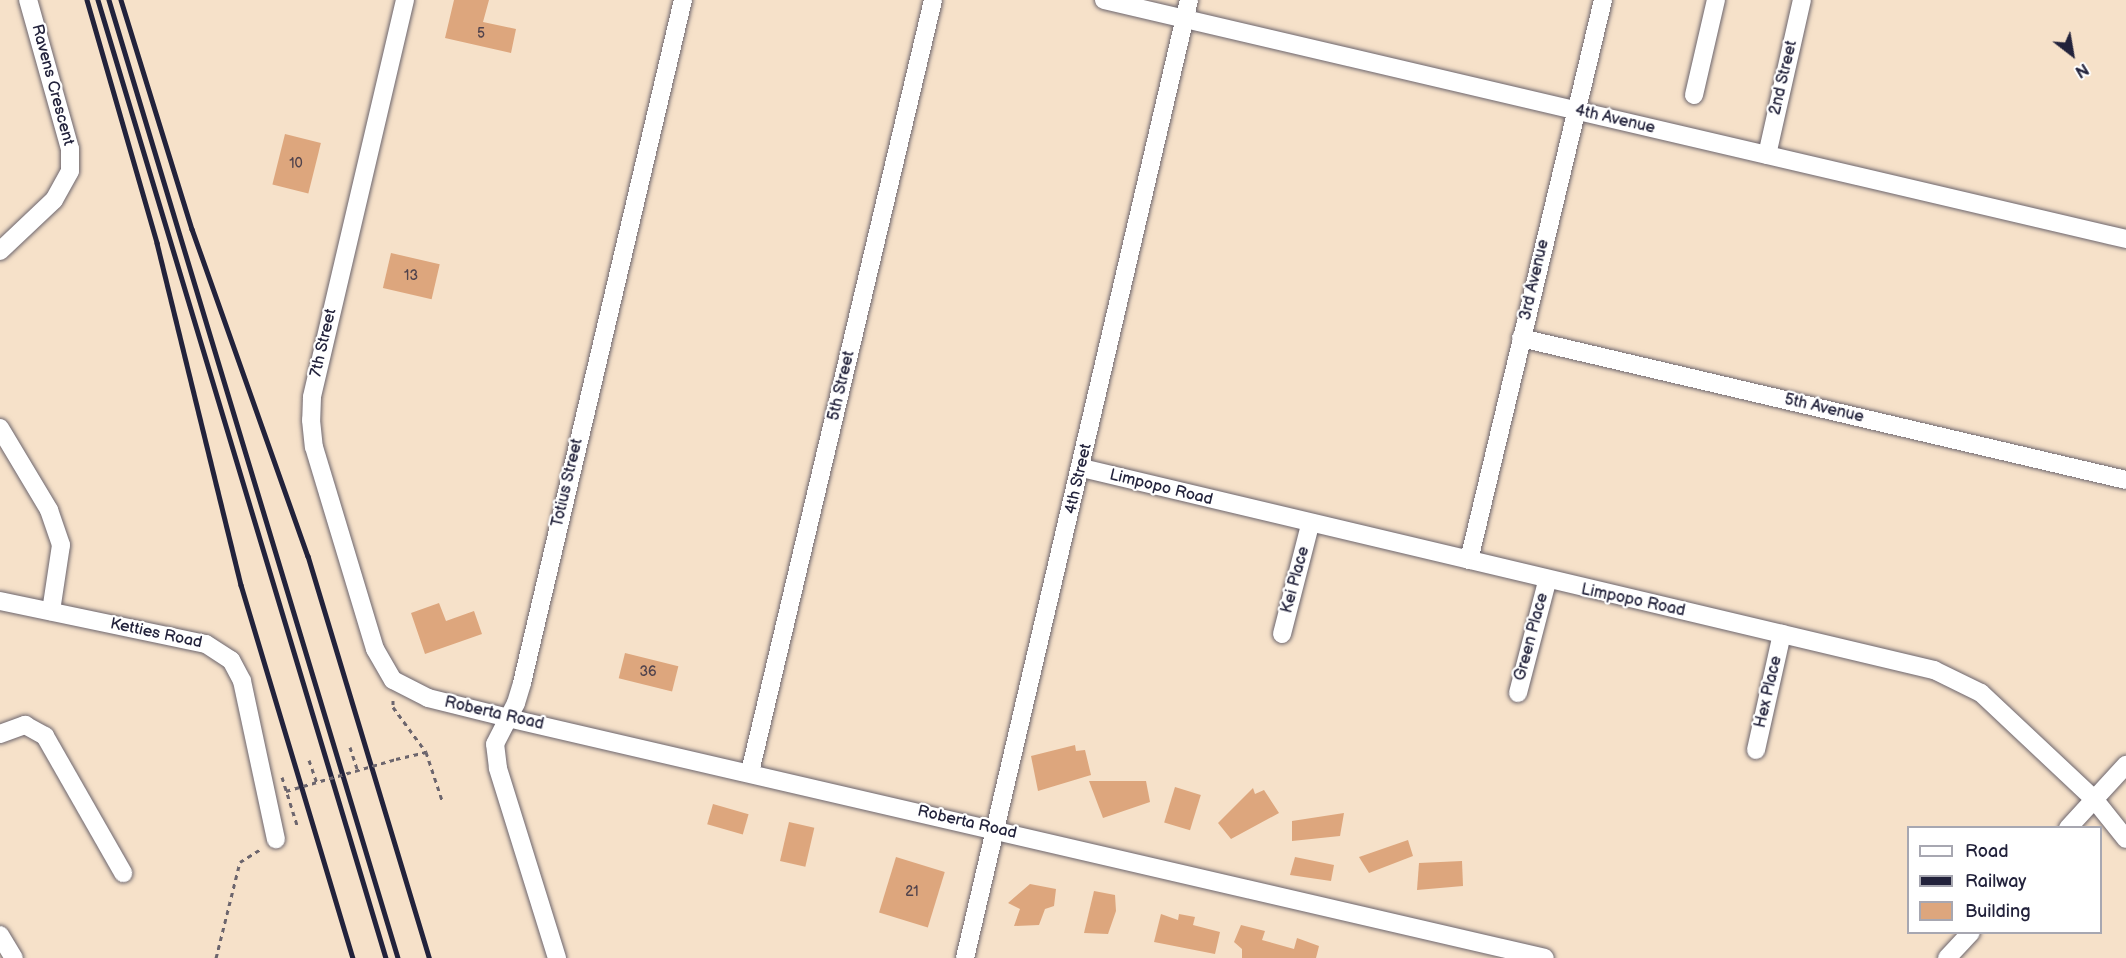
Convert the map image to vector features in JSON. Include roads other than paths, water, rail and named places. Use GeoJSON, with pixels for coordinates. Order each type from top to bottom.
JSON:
{"type":"FeatureCollection","features":[{"type":"Feature","properties":{"kind":"street","name":"Ravens Crescent"},"geometry":{"type":"LineString","coordinates":[[0,251],[54,200],[70,171],[70,149],[28,0]]}},
{"type":"Feature","properties":{"kind":"street","name":"7th Street"},"geometry":{"type":"LineString","coordinates":[[393,680],[375,650],[314,447],[310,420],[312,397],[405,0]]}},
{"type":"Feature","properties":{"kind":"street","name":"Totius Street"},"geometry":{"type":"LineString","coordinates":[[557,958],[495,756],[495,744],[522,683],[683,0]]}},
{"type":"Feature","properties":{"kind":"street","name":"5th Street"},"geometry":{"type":"LineString","coordinates":[[750,772],[933,0]]}},
{"type":"Feature","properties":{"kind":"street","name":"4th Avenue"},"geometry":{"type":"LineString","coordinates":[[1104,0],[2126,239]]}},
{"type":"Feature","properties":{"kind":"street","name":"4th Street"},"geometry":{"type":"LineString","coordinates":[[965,958],[1082,468],[1189,0]]}},
{"type":"Feature","properties":{"kind":"street","name":"3rd Avenue"},"geometry":{"type":"LineString","coordinates":[[1469,560],[1603,0]]}},
{"type":"Feature","properties":{"kind":"street"},"geometry":{"type":"LineString","coordinates":[[1694,95],[1716,0]]}},
{"type":"Feature","properties":{"kind":"street","name":"2nd Street"},"geometry":{"type":"LineString","coordinates":[[1767,155],[1802,0]]}},
{"type":"Feature","properties":{"kind":"street","name":"5th Avenue"},"geometry":{"type":"LineString","coordinates":[[1521,338],[2126,480]]}},
{"type":"Feature","properties":{"kind":"street"},"geometry":{"type":"LineString","coordinates":[[0,428],[49,510],[61,545],[51,611]]}},
{"type":"Feature","properties":{"kind":"street","name":"Limpopo Road"},"geometry":{"type":"LineString","coordinates":[[1082,468],[1310,525],[1469,560],[1547,582],[1934,670],[1963,682],[1981,693],[2094,799],[2126,839]]}},
{"type":"Feature","properties":{"kind":"street","name":"Kei Place"},"geometry":{"type":"LineString","coordinates":[[1282,634],[1310,525]]}},
{"type":"Feature","properties":{"kind":"street","name":"Green Place"},"geometry":{"type":"LineString","coordinates":[[1518,693],[1547,582]]}},
{"type":"Feature","properties":{"kind":"street","name":"Ketties Road"},"geometry":{"type":"LineString","coordinates":[[0,601],[206,644],[231,660],[242,681],[276,839]]}},
{"type":"Feature","properties":{"kind":"street","name":"Hex Place"},"geometry":{"type":"LineString","coordinates":[[1756,750],[1782,634]]}},
{"type":"Feature","properties":{"kind":"street","name":"Roberta Road"},"geometry":{"type":"LineString","coordinates":[[393,680],[429,698],[508,718],[750,772],[1545,958]]}},
{"type":"Feature","properties":{"kind":"street"},"geometry":{"type":"LineString","coordinates":[[0,734],[25,725],[45,736],[123,873]]}},
{"type":"Feature","properties":{"kind":"street"},"geometry":{"type":"LineString","coordinates":[[2070,826],[2126,765]]}},
{"type":"Feature","properties":{"kind":"street"},"geometry":{"type":"LineString","coordinates":[[1947,958],[1970,934]]}},
{"type":"Feature","properties":{"kind":"street"},"geometry":{"type":"LineString","coordinates":[[0,935],[14,958]]}},
{"type":"Feature","properties":{"kind":"railway"},"geometry":{"type":"LineString","coordinates":[[87,0],[157,243],[241,585],[353,958]]}},
{"type":"Feature","properties":{"kind":"railway"},"geometry":{"type":"LineString","coordinates":[[98,0],[386,958]]}},
{"type":"Feature","properties":{"kind":"railway"},"geometry":{"type":"LineString","coordinates":[[109,0],[398,958]]}},
{"type":"Feature","properties":{"kind":"railway"},"geometry":{"type":"LineString","coordinates":[[121,0],[192,229],[308,556],[429,958]]}}]}
